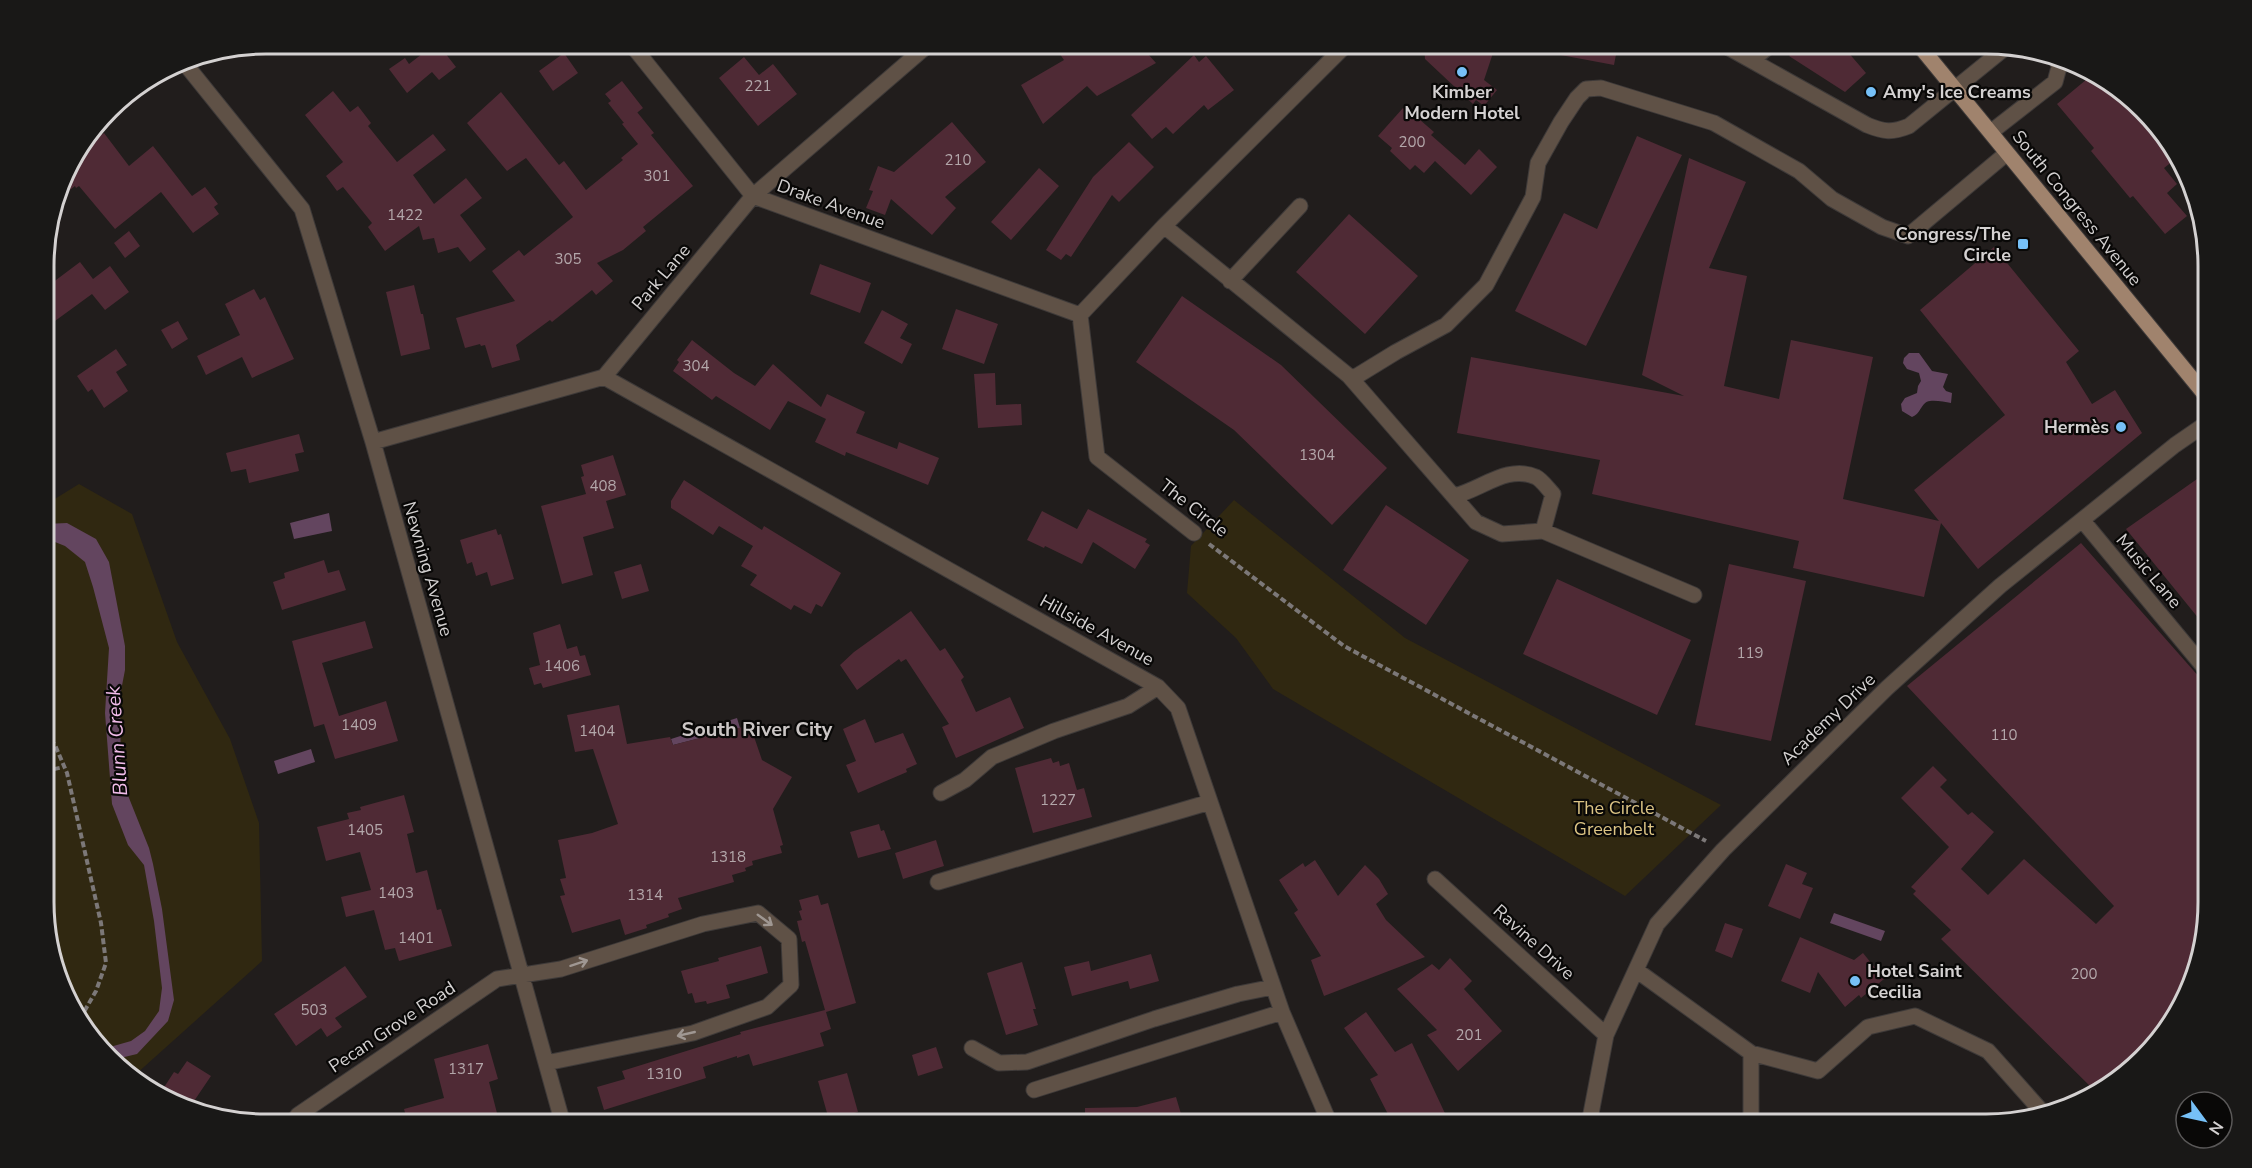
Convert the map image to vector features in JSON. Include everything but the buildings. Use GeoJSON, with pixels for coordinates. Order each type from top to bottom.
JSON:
{"type":"FeatureCollection","features":[{"type":"Feature","properties":{"kind":"main road","name":"South Congress Avenue"},"geometry":{"type":"LineString","coordinates":[[1926,54],[2198,386]]}},
{"type":"Feature","properties":{"kind":"street","name":"Drake Avenue"},"geometry":{"type":"LineString","coordinates":[[639,54],[753,196],[1080,315]]}},
{"type":"Feature","properties":{"kind":"street","name":"Park Lane"},"geometry":{"type":"LineString","coordinates":[[604,377],[753,196],[917,54]]}},
{"type":"Feature","properties":{"kind":"street"},"geometry":{"type":"LineString","coordinates":[[1080,315],[1164,226],[1337,54]]}},
{"type":"Feature","properties":{"kind":"street"},"geometry":{"type":"LineString","coordinates":[[1741,54],[1882,132],[1894,132],[1909,126],[1997,54]]}},
{"type":"Feature","properties":{"kind":"street"},"geometry":{"type":"LineString","coordinates":[[1752,60],[1760,54]]}},
{"type":"Feature","properties":{"kind":"street"},"geometry":{"type":"LineString","coordinates":[[1990,132],[2055,82],[2059,67]]}},
{"type":"Feature","properties":{"kind":"street","name":"Newning Avenue"},"geometry":{"type":"LineString","coordinates":[[190,68],[302,209],[372,442],[560,1114]]}},
{"type":"Feature","properties":{"kind":"street"},"geometry":{"type":"LineString","coordinates":[[1352,379],[1446,325],[1486,285],[1533,197],[1538,163],[1561,122],[1586,89],[1601,88],[1714,123],[1799,171],[1832,199],[1882,227],[1908,236],[2007,153]]}},
{"type":"Feature","properties":{"kind":"street"},"geometry":{"type":"LineString","coordinates":[[1230,281],[1300,206]]}},
{"type":"Feature","properties":{"kind":"street"},"geometry":{"type":"LineString","coordinates":[[1164,226],[1352,379],[1476,522],[1502,534],[1543,531],[1694,595]]}},
{"type":"Feature","properties":{"kind":"street","name":"The Circle"},"geometry":{"type":"LineString","coordinates":[[1080,315],[1097,458],[1194,533]]}},
{"type":"Feature","properties":{"kind":"street"},"geometry":{"type":"LineString","coordinates":[[372,442],[604,377]]}},
{"type":"Feature","properties":{"kind":"street","name":"Hillside Avenue"},"geometry":{"type":"LineString","coordinates":[[604,377],[1158,687],[1178,708],[1282,1012],[1326,1114]]}},
{"type":"Feature","properties":{"kind":"street","name":"Academy Drive"},"geometry":{"type":"LineString","coordinates":[[1591,1114],[1605,1035],[1657,924],[1723,850],[1904,672],[2000,586],[2175,445],[2198,429]]}},
{"type":"Feature","properties":{"kind":"street"},"geometry":{"type":"LineString","coordinates":[[1454,496],[1469,493],[1510,472],[1537,477],[1553,494],[1543,531]]}},
{"type":"Feature","properties":{"kind":"street","name":"Music Lane"},"geometry":{"type":"LineString","coordinates":[[2083,521],[2198,660]]}},
{"type":"Feature","properties":{"kind":"street"},"geometry":{"type":"LineString","coordinates":[[941,793],[965,780],[992,757],[1054,731],[1128,706],[1158,687]]}},
{"type":"Feature","properties":{"kind":"street"},"geometry":{"type":"LineString","coordinates":[[938,882],[1210,802]]}},
{"type":"Feature","properties":{"kind":"street","name":"Ravine Drive"},"geometry":{"type":"LineString","coordinates":[[1435,879],[1605,1035]]}},
{"type":"Feature","properties":{"kind":"street","name":"Pecan Grove Road"},"geometry":{"type":"LineString","coordinates":[[299,1114],[497,979],[561,969],[703,924],[758,914],[789,939],[791,985],[767,1007],[693,1033],[546,1063]]}},
{"type":"Feature","properties":{"kind":"street"},"geometry":{"type":"LineString","coordinates":[[1636,969],[1751,1053],[1818,1071],[1868,1027],[1915,1016],[1988,1051],[2038,1108]]}},
{"type":"Feature","properties":{"kind":"street"},"geometry":{"type":"LineString","coordinates":[[972,1048],[999,1063],[1027,1062],[1154,1019],[1238,994],[1273,987]]}},
{"type":"Feature","properties":{"kind":"street"},"geometry":{"type":"LineString","coordinates":[[1034,1090],[1282,1012]]}},
{"type":"Feature","properties":{"kind":"street"},"geometry":{"type":"LineString","coordinates":[[1751,1053],[1751,1114]]}},
{"type":"Feature","properties":{"kind":"path","name":"The Circle"},"geometry":{"type":"LineString","coordinates":[[1194,533],[1344,646],[1723,850]]}},
{"type":"Feature","properties":{"kind":"path"},"geometry":{"type":"LineString","coordinates":[[54,744],[64,767],[76,810],[101,923],[106,963],[96,991],[84,1011]]}},
{"type":"Feature","properties":{"kind":"path"},"geometry":{"type":"LineString","coordinates":[[54,769],[64,767]]}},
{"type":"Feature","properties":{"kind":"green space"},"geometry":{"type":"Polygon","coordinates":[[[79,484],[132,514],[177,642],[230,739],[259,823],[262,961],[139,1071],[107,1042],[82,1008],[65,970],[56,930],[54,916],[54,499],[79,484]]]}},
{"type":"Feature","properties":{"kind":"green space","name":"The Circle Greenbelt"},"geometry":{"type":"Polygon","coordinates":[[[1234,500],[1405,638],[1721,805],[1625,896],[1273,689],[1236,638],[1187,593],[1191,546],[1234,500]]]}},
{"type":"Feature","properties":{"kind":"water"},"geometry":{"type":"Polygon","coordinates":[[[1909,353],[1919,353],[1932,371],[1948,374],[1943,387],[1952,393],[1951,403],[1927,402],[1912,417],[1902,411],[1901,404],[1905,398],[1917,393],[1921,381],[1919,373],[1907,369],[1903,363],[1909,353]]]}},
{"type":"Feature","properties":{"kind":"water"},"geometry":{"type":"Polygon","coordinates":[[[329,513],[332,531],[294,539],[290,523],[329,513]]]}},
{"type":"Feature","properties":{"kind":"water","name":"Blunn Creek"},"geometry":{"type":"Polygon","coordinates":[[[67,523],[96,539],[109,562],[125,646],[125,670],[120,696],[121,778],[149,848],[153,864],[162,909],[174,1000],[168,1021],[137,1054],[122,1058],[111,1047],[131,1041],[145,1031],[159,1011],[162,988],[154,921],[144,865],[128,845],[112,804],[105,713],[109,648],[85,562],[65,546],[54,542],[54,524],[67,523]]]}},
{"type":"Feature","properties":{"kind":"water"},"geometry":{"type":"Polygon","coordinates":[[[737,718],[740,728],[673,745],[671,739],[737,718]]]}},
{"type":"Feature","properties":{"kind":"water"},"geometry":{"type":"Polygon","coordinates":[[[311,749],[315,762],[278,774],[274,761],[311,749]]]}},
{"type":"Feature","properties":{"kind":"water"},"geometry":{"type":"Polygon","coordinates":[[[1834,913],[1885,931],[1881,941],[1830,923],[1834,913]]]}},
{"type":"Feature","properties":{"kind":"place","name":"Kimber Modern Hotel"},"geometry":{"type":"Point","coordinates":[1462,72]}},
{"type":"Feature","properties":{"kind":"place","name":"Amy's Ice Creams"},"geometry":{"type":"Point","coordinates":[1871,92]}},
{"type":"Feature","properties":{"kind":"place","name":"Congress/The Circle"},"geometry":{"type":"Point","coordinates":[2023,244]}},
{"type":"Feature","properties":{"kind":"place","name":"Hermès"},"geometry":{"type":"Point","coordinates":[2121,427]}},
{"type":"Feature","properties":{"kind":"place","name":"Hotel Saint Cecilia"},"geometry":{"type":"Point","coordinates":[1855,981]}},
{"type":"Feature","properties":{"kind":"district","name":"South River City"},"geometry":{"type":"Point","coordinates":[757,729]}}]}
